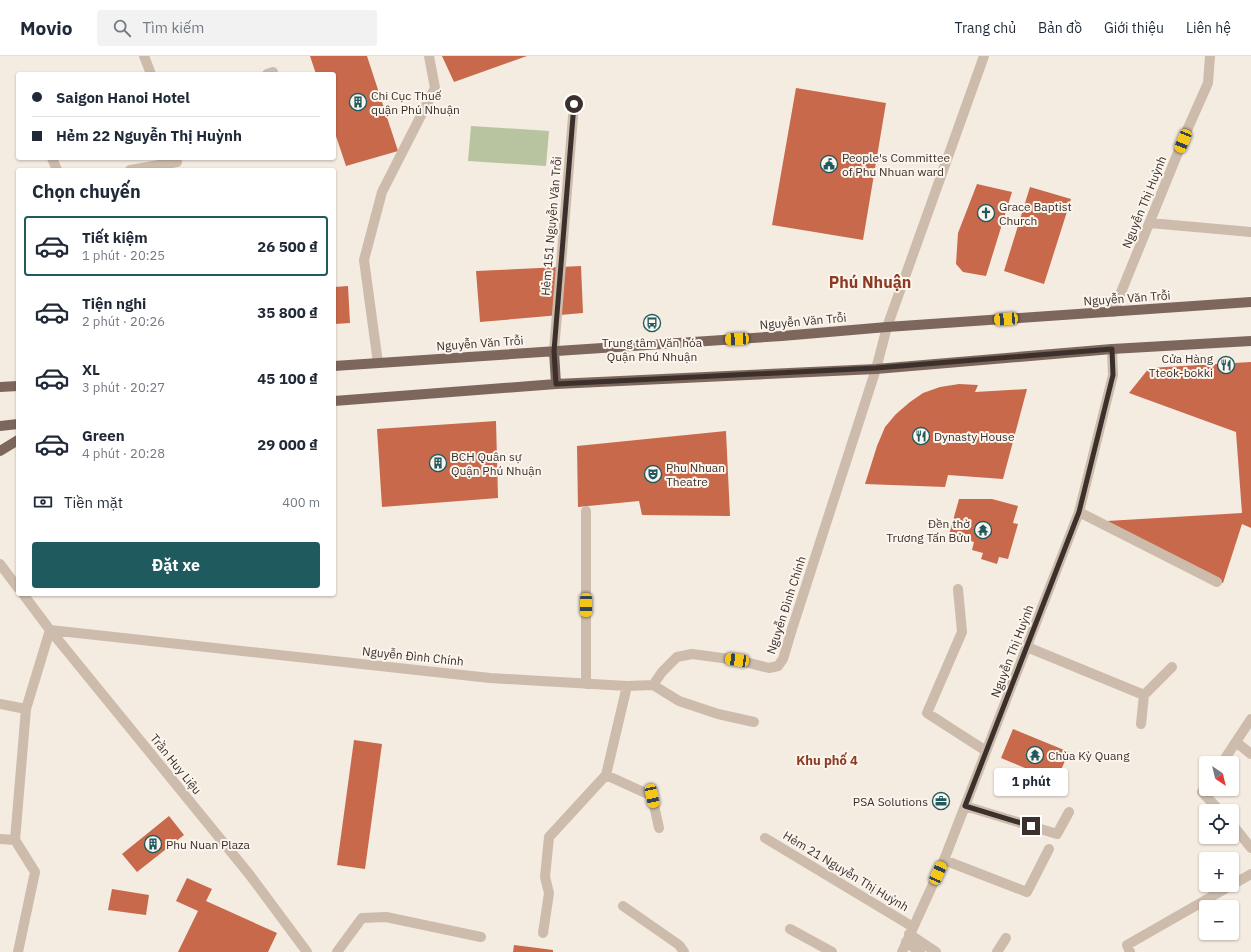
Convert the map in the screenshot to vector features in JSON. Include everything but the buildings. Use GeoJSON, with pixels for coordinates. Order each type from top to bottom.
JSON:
{"type":"FeatureCollection","features":[{"type":"Feature","properties":{"kind":"main road","name":"Nguyễn Văn Trỗi"},"geometry":{"type":"LineString","coordinates":[[336,366],[782,336],[887,327],[1251,302]]}},
{"type":"Feature","properties":{"kind":"main road"},"geometry":{"type":"LineString","coordinates":[[336,401],[556,384],[876,368],[1112,349],[1251,341]]}},
{"type":"Feature","properties":{"kind":"main road"},"geometry":{"type":"LineString","coordinates":[[554,351],[556,384]]}},
{"type":"Feature","properties":{"kind":"main road"},"geometry":{"type":"LineString","coordinates":[[0,388],[16,386]]}},
{"type":"Feature","properties":{"kind":"main road"},"geometry":{"type":"LineString","coordinates":[[0,426],[16,424]]}},
{"type":"Feature","properties":{"kind":"main road"},"geometry":{"type":"LineString","coordinates":[[0,451],[16,441]]}},
{"type":"Feature","properties":{"kind":"street"},"geometry":{"type":"LineString","coordinates":[[144,56],[150,72]]}},
{"type":"Feature","properties":{"kind":"street"},"geometry":{"type":"LineString","coordinates":[[378,363],[364,260],[382,192],[435,88],[429,56]]}},
{"type":"Feature","properties":{"kind":"street"},"geometry":{"type":"LineString","coordinates":[[887,327],[984,56]]}},
{"type":"Feature","properties":{"kind":"street","name":"Nguyễn Thị Huỳnh"},"geometry":{"type":"LineString","coordinates":[[1114,312],[1188,128],[1208,83],[1210,56]]}},
{"type":"Feature","properties":{"kind":"street","name":"Hẻm 151 Nguyễn Văn Trỗi"},"geometry":{"type":"LineString","coordinates":[[554,351],[574,104]]}},
{"type":"Feature","properties":{"kind":"street"},"geometry":{"type":"LineString","coordinates":[[143,168],[177,163]]}},
{"type":"Feature","properties":{"kind":"street"},"geometry":{"type":"LineString","coordinates":[[1150,223],[1251,232]]}},
{"type":"Feature","properties":{"kind":"street","name":"Nguyễn Đình Chính"},"geometry":{"type":"LineString","coordinates":[[50,630],[490,678],[586,684],[627,686],[653,685],[662,672],[677,656],[692,654],[737,660],[769,668],[778,666],[783,659],[876,368],[887,327]]}},
{"type":"Feature","properties":{"kind":"street","name":"Nguyễn Thị Huỳnh"},"geometry":{"type":"LineString","coordinates":[[902,952],[944,860],[1079,512],[1113,375],[1112,349]]}},
{"type":"Feature","properties":{"kind":"street"},"geometry":{"type":"LineString","coordinates":[[586,511],[586,684]]}},
{"type":"Feature","properties":{"kind":"street"},"geometry":{"type":"LineString","coordinates":[[1079,512],[1217,582]]}},
{"type":"Feature","properties":{"kind":"street"},"geometry":{"type":"LineString","coordinates":[[0,564],[16,585]]}},
{"type":"Feature","properties":{"kind":"street"},"geometry":{"type":"LineString","coordinates":[[958,589],[962,632],[927,713],[986,751]]}},
{"type":"Feature","properties":{"kind":"street","name":"Trần Huy Liệu"},"geometry":{"type":"LineString","coordinates":[[24,596],[50,630],[249,874],[306,952]]}},
{"type":"Feature","properties":{"kind":"street"},"geometry":{"type":"LineString","coordinates":[[18,952],[35,872],[15,840],[26,709],[50,630]]}},
{"type":"Feature","properties":{"kind":"street"},"geometry":{"type":"LineString","coordinates":[[1027,647],[1144,695]]}},
{"type":"Feature","properties":{"kind":"street"},"geometry":{"type":"LineString","coordinates":[[1141,724],[1144,695],[1172,667]]}},
{"type":"Feature","properties":{"kind":"street"},"geometry":{"type":"LineString","coordinates":[[653,685],[679,701],[718,714],[754,722]]}},
{"type":"Feature","properties":{"kind":"street"},"geometry":{"type":"LineString","coordinates":[[543,932],[549,893],[545,877],[549,836],[606,775],[627,686]]}},
{"type":"Feature","properties":{"kind":"street"},"geometry":{"type":"LineString","coordinates":[[0,704],[26,709]]}},
{"type":"Feature","properties":{"kind":"street"},"geometry":{"type":"LineString","coordinates":[[1227,756],[1251,719]]}},
{"type":"Feature","properties":{"kind":"street"},"geometry":{"type":"LineString","coordinates":[[1236,742],[1251,754]]}},
{"type":"Feature","properties":{"kind":"street"},"geometry":{"type":"LineString","coordinates":[[606,775],[652,796],[659,828]]}},
{"type":"Feature","properties":{"kind":"street"},"geometry":{"type":"LineString","coordinates":[[1206,796],[1213,804]]}},
{"type":"Feature","properties":{"kind":"street"},"geometry":{"type":"LineString","coordinates":[[965,806],[1057,834],[1069,812]]}},
{"type":"Feature","properties":{"kind":"street"},"geometry":{"type":"LineString","coordinates":[[1239,833],[1251,848]]}},
{"type":"Feature","properties":{"kind":"street","name":"Hẻm 21 Nguyễn Thị Huỳnh"},"geometry":{"type":"LineString","coordinates":[[765,838],[910,934]]}},
{"type":"Feature","properties":{"kind":"street"},"geometry":{"type":"LineString","coordinates":[[0,839],[15,840]]}},
{"type":"Feature","properties":{"kind":"street"},"geometry":{"type":"LineString","coordinates":[[944,860],[1027,892],[1049,849]]}},
{"type":"Feature","properties":{"kind":"street"},"geometry":{"type":"LineString","coordinates":[[1130,952],[1127,945],[1251,874]]}},
{"type":"Feature","properties":{"kind":"street"},"geometry":{"type":"LineString","coordinates":[[623,906],[679,945],[684,952]]}},
{"type":"Feature","properties":{"kind":"street"},"geometry":{"type":"LineString","coordinates":[[337,952],[362,918],[386,917],[481,937]]}},
{"type":"Feature","properties":{"kind":"street"},"geometry":{"type":"LineString","coordinates":[[790,929],[832,952]]}},
{"type":"Feature","properties":{"kind":"street"},"geometry":{"type":"LineString","coordinates":[[910,934],[920,952]]}},
{"type":"Feature","properties":{"kind":"street"},"geometry":{"type":"LineString","coordinates":[[910,934],[936,952]]}},
{"type":"Feature","properties":{"kind":"street"},"geometry":{"type":"LineString","coordinates":[[997,952],[1006,938]]}},
{"type":"Feature","properties":{"kind":"green space"},"geometry":{"type":"Polygon","coordinates":[[[471,126],[549,131],[546,166],[468,161],[471,126]]]}},
{"type":"Feature","properties":{"kind":"place","name":"Chi Cục Thuế quận Phú Nhuận"},"geometry":{"type":"Point","coordinates":[358,102]}},
{"type":"Feature","properties":{"kind":"place","name":"People's Committee of Phu Nhuan ward"},"geometry":{"type":"Point","coordinates":[829,164]}},
{"type":"Feature","properties":{"kind":"place","name":"Grace Baptist Church"},"geometry":{"type":"Point","coordinates":[986,213]}},
{"type":"Feature","properties":{"kind":"place","name":"Trung tâm Văn hóa Quận Phú Nhuận"},"geometry":{"type":"Point","coordinates":[652,323]}},
{"type":"Feature","properties":{"kind":"place","name":"Cửa Hàng Tteok-bokki"},"geometry":{"type":"Point","coordinates":[1226,365]}},
{"type":"Feature","properties":{"kind":"place","name":"Dynasty House"},"geometry":{"type":"Point","coordinates":[921,436]}},
{"type":"Feature","properties":{"kind":"place","name":"BCH Quân sự Quận Phú Nhuận"},"geometry":{"type":"Point","coordinates":[438,463]}},
{"type":"Feature","properties":{"kind":"place","name":"Phu Nhuan Theatre"},"geometry":{"type":"Point","coordinates":[653,474]}},
{"type":"Feature","properties":{"kind":"place","name":"Đền thờ Trương Tấn Bửu"},"geometry":{"type":"Point","coordinates":[983,530]}},
{"type":"Feature","properties":{"kind":"place","name":"Chùa Kỳ Quang"},"geometry":{"type":"Point","coordinates":[1035,755]}},
{"type":"Feature","properties":{"kind":"place","name":"PSA Solutions"},"geometry":{"type":"Point","coordinates":[941,801]}},
{"type":"Feature","properties":{"kind":"place","name":"Phu Nuan Plaza"},"geometry":{"type":"Point","coordinates":[153,844]}},
{"type":"Feature","properties":{"kind":"district","name":"Phú Nhuận"},"geometry":{"type":"Point","coordinates":[870,282]}},
{"type":"Feature","properties":{"kind":"district","name":"Khu phố 4"},"geometry":{"type":"Point","coordinates":[827,760]}},
{"type":"Feature","properties":{"kind":"route"},"geometry":{"type":"LineString","coordinates":[[574,104],[554,351],[556,384],[876,368],[1112,349],[1113,375],[1079,512],[965,806],[1031,826]]}}]}
